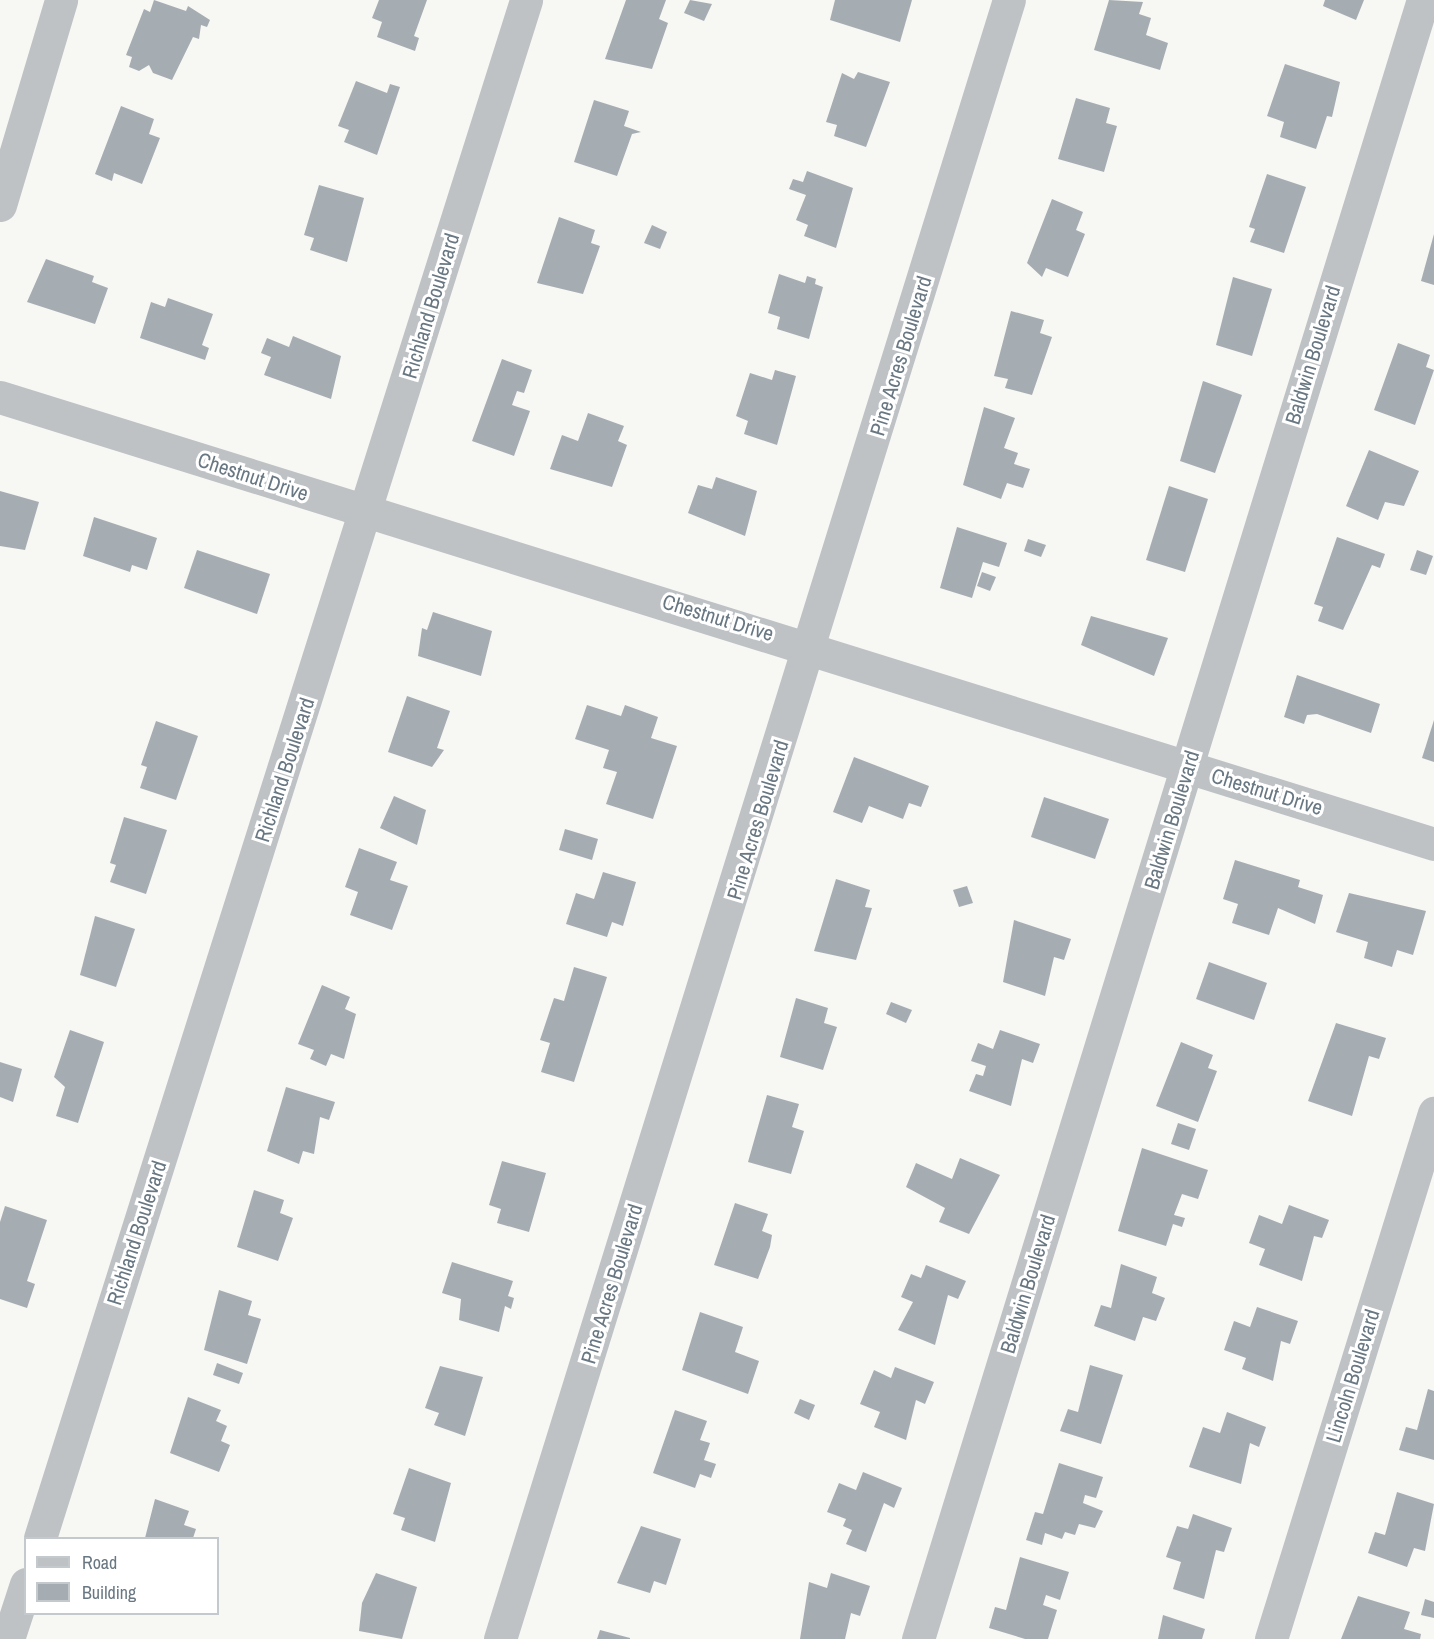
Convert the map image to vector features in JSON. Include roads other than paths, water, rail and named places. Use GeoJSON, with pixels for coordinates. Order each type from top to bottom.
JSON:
{"type":"FeatureCollection","features":[{"type":"Feature","properties":{"kind":"street"},"geometry":{"type":"LineString","coordinates":[[0,205],[61,0]]}},
{"type":"Feature","properties":{"kind":"street","name":"Richland Boulevard"},"geometry":{"type":"LineString","coordinates":[[41,1537],[367,513],[526,0]]}},
{"type":"Feature","properties":{"kind":"street","name":"Pine Acres Boulevard"},"geometry":{"type":"LineString","coordinates":[[500,1639],[813,647],[1009,0]]}},
{"type":"Feature","properties":{"kind":"street","name":"Baldwin Boulevard"},"geometry":{"type":"LineString","coordinates":[[918,1639],[1423,0]]}},
{"type":"Feature","properties":{"kind":"street","name":"Chestnut Drive"},"geometry":{"type":"LineString","coordinates":[[0,397],[367,513],[813,647],[1434,844]]}},
{"type":"Feature","properties":{"kind":"street","name":"Lincoln Boulevard"},"geometry":{"type":"LineString","coordinates":[[1271,1639],[1434,1113]]}},
{"type":"Feature","properties":{"kind":"street"},"geometry":{"type":"LineString","coordinates":[[8,1639],[24,1590]]}}]}
